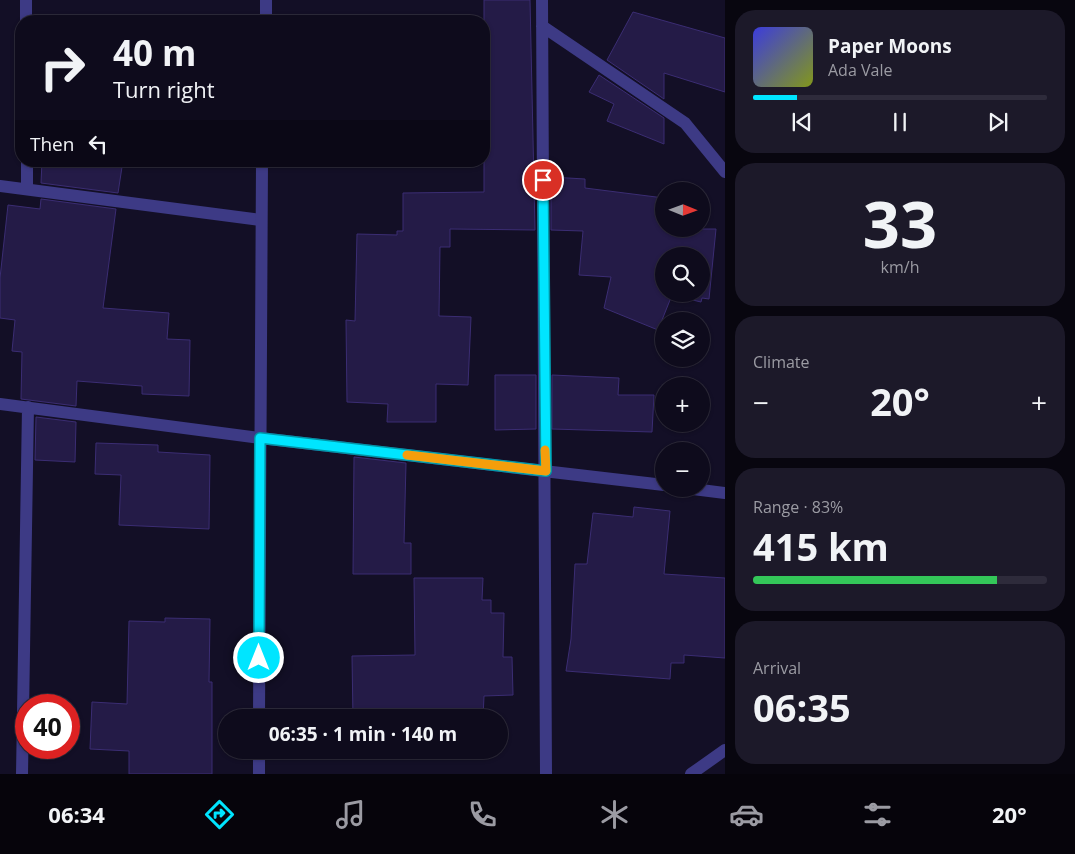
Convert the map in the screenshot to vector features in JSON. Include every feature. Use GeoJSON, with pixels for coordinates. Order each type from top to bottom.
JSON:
{"type":"FeatureCollection","features":[{"type":"Feature","properties":{"kind":"street"},"geometry":{"type":"LineString","coordinates":[[26,0],[26,15]]}},
{"type":"Feature","properties":{"kind":"street"},"geometry":{"type":"LineString","coordinates":[[266,0],[266,15]]}},
{"type":"Feature","properties":{"kind":"street"},"geometry":{"type":"LineString","coordinates":[[542,0],[546,471],[546,774]]}},
{"type":"Feature","properties":{"kind":"street"},"geometry":{"type":"LineString","coordinates":[[542,26],[685,123],[725,172]]}},
{"type":"Feature","properties":{"kind":"street"},"geometry":{"type":"LineString","coordinates":[[27,167],[27,189]]}},
{"type":"Feature","properties":{"kind":"street"},"geometry":{"type":"LineString","coordinates":[[259,709],[262,167]]}},
{"type":"Feature","properties":{"kind":"street"},"geometry":{"type":"LineString","coordinates":[[0,186],[261,220]]}},
{"type":"Feature","properties":{"kind":"street"},"geometry":{"type":"LineString","coordinates":[[0,404],[260,438],[655,484]]}},
{"type":"Feature","properties":{"kind":"street"},"geometry":{"type":"LineString","coordinates":[[22,774],[28,407]]}},
{"type":"Feature","properties":{"kind":"street"},"geometry":{"type":"LineString","coordinates":[[710,491],[725,493]]}},
{"type":"Feature","properties":{"kind":"street"},"geometry":{"type":"LineString","coordinates":[[691,774],[725,750]]}},
{"type":"Feature","properties":{"kind":"street"},"geometry":{"type":"LineString","coordinates":[[259,759],[259,774]]}},
{"type":"Feature","properties":{"kind":"building"},"geometry":{"type":"Polygon","coordinates":[[[484,0],[530,0],[535,230],[450,229],[450,247],[440,247],[439,316],[471,317],[468,385],[436,384],[436,422],[387,422],[388,404],[347,402],[346,320],[355,321],[357,234],[397,235],[397,231],[403,231],[403,193],[484,192],[484,167],[490,167],[490,15],[484,15],[484,0]]]}},
{"type":"Feature","properties":{"kind":"building"},"geometry":{"type":"Polygon","coordinates":[[[633,12],[725,38],[725,92],[664,73],[664,99],[607,60],[633,12]]]}},
{"type":"Feature","properties":{"kind":"building"},"geometry":{"type":"Polygon","coordinates":[[[599,75],[664,118],[664,144],[607,121],[614,104],[589,92],[599,75]]]}},
{"type":"Feature","properties":{"kind":"building"},"geometry":{"type":"Polygon","coordinates":[[[42,167],[122,167],[118,193],[41,183],[42,167]]]}},
{"type":"Feature","properties":{"kind":"building"},"geometry":{"type":"Polygon","coordinates":[[[551,177],[585,179],[585,188],[655,197],[655,238],[710,238],[710,229],[716,229],[710,289],[710,247],[655,247],[655,302],[669,302],[665,312],[655,312],[655,329],[604,308],[611,277],[579,275],[583,231],[551,230],[551,177]]]}},
{"type":"Feature","properties":{"kind":"building"},"geometry":{"type":"Polygon","coordinates":[[[41,199],[116,209],[103,308],[169,313],[167,339],[190,340],[189,396],[142,394],[142,386],[77,381],[76,406],[21,399],[22,352],[12,351],[15,320],[0,318],[0,278],[8,205],[40,209],[41,199]]]}},
{"type":"Feature","properties":{"kind":"building"},"geometry":{"type":"Polygon","coordinates":[[[495,375],[536,375],[536,429],[495,430],[495,375]]]}},
{"type":"Feature","properties":{"kind":"building"},"geometry":{"type":"Polygon","coordinates":[[[552,375],[619,378],[618,395],[654,395],[652,432],[552,429],[552,375]]]}},
{"type":"Feature","properties":{"kind":"building"},"geometry":{"type":"Polygon","coordinates":[[[36,417],[76,422],[75,462],[35,460],[36,417]]]}},
{"type":"Feature","properties":{"kind":"building"},"geometry":{"type":"Polygon","coordinates":[[[96,443],[158,445],[158,452],[210,455],[209,529],[119,525],[121,475],[95,474],[96,443]]]}},
{"type":"Feature","properties":{"kind":"building"},"geometry":{"type":"Polygon","coordinates":[[[354,457],[406,463],[404,543],[411,543],[411,574],[353,574],[354,457]]]}},
{"type":"Feature","properties":{"kind":"building"},"geometry":{"type":"Polygon","coordinates":[[[634,507],[670,511],[664,574],[725,578],[725,658],[684,655],[684,663],[671,663],[670,679],[566,671],[571,639],[575,564],[587,564],[593,513],[633,517],[634,507]]]}},
{"type":"Feature","properties":{"kind":"building"},"geometry":{"type":"Polygon","coordinates":[[[414,578],[483,578],[482,600],[491,600],[491,613],[504,613],[503,657],[512,657],[513,695],[484,696],[483,709],[353,709],[352,656],[415,655],[414,578]]]}},
{"type":"Feature","properties":{"kind":"building"},"geometry":{"type":"Polygon","coordinates":[[[165,618],[210,619],[209,682],[212,682],[212,774],[129,774],[129,751],[90,749],[92,702],[127,704],[129,621],[165,622],[165,618]]]}},
{"type":"Feature","properties":{"kind":"slow traffic"},"geometry":{"type":"LineString","coordinates":[[407,455],[546,471],[545,450]]}},
{"type":"Feature","properties":{"kind":"route"},"geometry":{"type":"LineString","coordinates":[[259,658],[260,438],[546,471],[543,180]]}}]}
